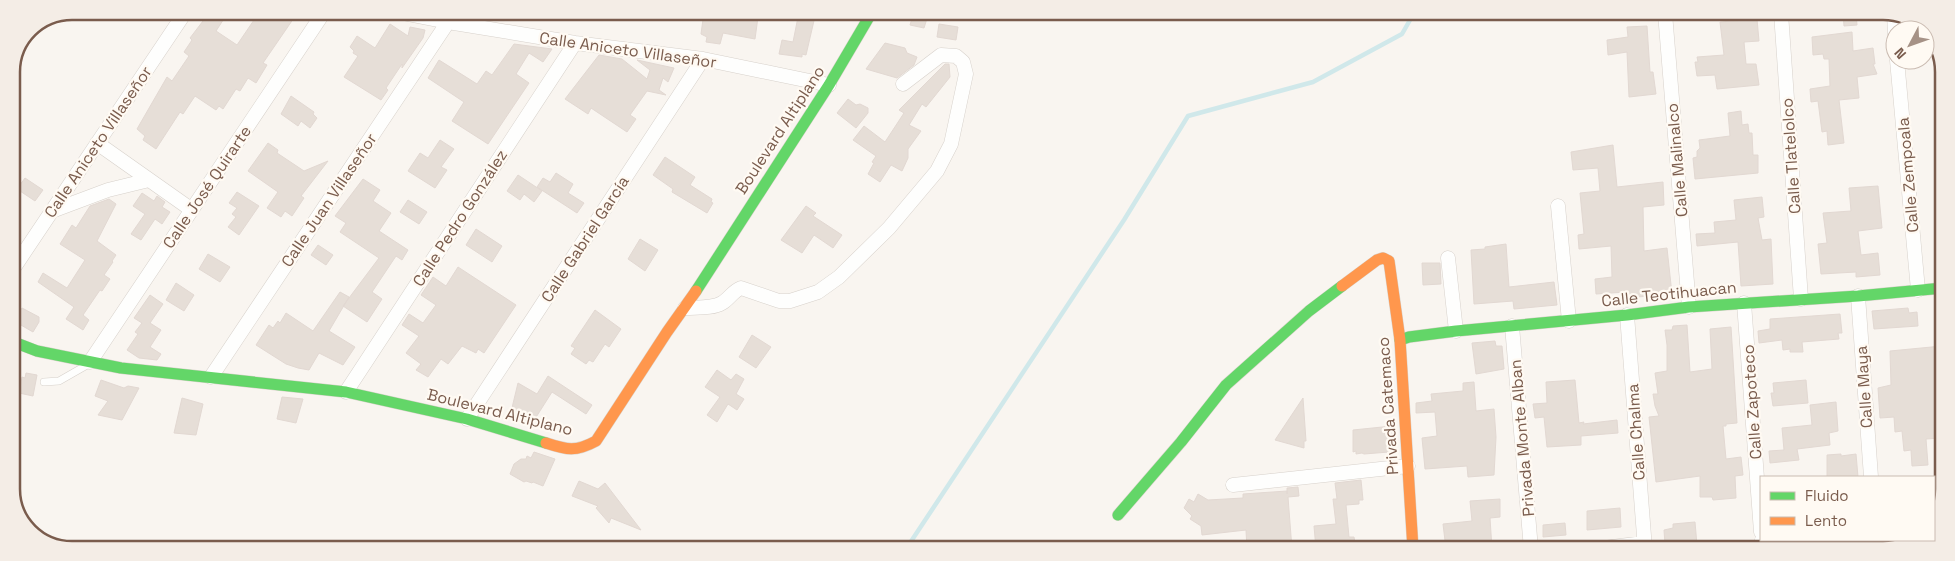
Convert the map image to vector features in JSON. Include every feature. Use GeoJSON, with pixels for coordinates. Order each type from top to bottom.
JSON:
{"type":"FeatureCollection","features":[{"type":"Feature","properties":{"kind":"street","name":"Calle Aniceto Villaseñor"},"geometry":{"type":"LineString","coordinates":[[20,259],[180,20]]}},
{"type":"Feature","properties":{"kind":"street","name":"Calle José Quirarte"},"geometry":{"type":"LineString","coordinates":[[90,362],[319,20]]}},
{"type":"Feature","properties":{"kind":"street","name":"Calle Aniceto Villaseñor"},"geometry":{"type":"LineString","coordinates":[[438,20],[574,43],[703,59],[829,85]]}},
{"type":"Feature","properties":{"kind":"street","name":"Boulevard Altiplano"},"geometry":{"type":"LineString","coordinates":[[20,344],[37,351],[121,368],[346,392],[467,419],[568,450],[585,447],[596,441],[667,332],[685,308],[829,85],[867,20]]}},
{"type":"Feature","properties":{"kind":"street","name":"Calle Malinalco"},"geometry":{"type":"LineString","coordinates":[[1666,20],[1689,307]]}},
{"type":"Feature","properties":{"kind":"street","name":"Calle Tlatelolco"},"geometry":{"type":"LineString","coordinates":[[1782,20],[1802,299]]}},
{"type":"Feature","properties":{"kind":"street","name":"Calle Juan Villaseñor"},"geometry":{"type":"LineString","coordinates":[[211,377],[448,22]]}},
{"type":"Feature","properties":{"kind":"street","name":"Calle Pedro González"},"geometry":{"type":"LineString","coordinates":[[346,392],[574,43]]}},
{"type":"Feature","properties":{"kind":"street"},"geometry":{"type":"LineString","coordinates":[[685,308],[716,306],[741,288],[779,301],[790,301],[818,292],[839,277],[889,228],[937,171],[951,144],[966,74],[963,62],[956,56],[941,55],[903,84]]}},
{"type":"Feature","properties":{"kind":"street","name":"Calle Gabriel García"},"geometry":{"type":"LineString","coordinates":[[467,419],[703,59]]}},
{"type":"Feature","properties":{"kind":"street","name":"Calle Zempoala"},"geometry":{"type":"LineString","coordinates":[[1898,70],[1918,290]]}},
{"type":"Feature","properties":{"kind":"street"},"geometry":{"type":"LineString","coordinates":[[97,143],[192,210]]}},
{"type":"Feature","properties":{"kind":"street"},"geometry":{"type":"LineString","coordinates":[[52,212],[108,190],[149,180]]}},
{"type":"Feature","properties":{"kind":"street"},"geometry":{"type":"LineString","coordinates":[[1558,206],[1569,321]]}},
{"type":"Feature","properties":{"kind":"street","name":"Privada Catemaco"},"geometry":{"type":"LineString","coordinates":[[1118,514],[1181,442],[1226,385],[1309,311],[1369,265],[1383,258],[1389,261],[1400,340],[1413,541]]}},
{"type":"Feature","properties":{"kind":"street"},"geometry":{"type":"LineString","coordinates":[[1448,258],[1456,330]]}},
{"type":"Feature","properties":{"kind":"street","name":"Calle Teotihuacan"},"geometry":{"type":"LineString","coordinates":[[1400,340],[1456,330],[1569,321],[1689,307],[1858,296],[1935,289]]}},
{"type":"Feature","properties":{"kind":"street","name":"Calle Maya"},"geometry":{"type":"LineString","coordinates":[[1858,296],[1871,476]]}},
{"type":"Feature","properties":{"kind":"street","name":"Calle Zapoteco"},"geometry":{"type":"LineString","coordinates":[[1744,303],[1760,519]]}},
{"type":"Feature","properties":{"kind":"street","name":"Calle Chalma"},"geometry":{"type":"LineString","coordinates":[[1627,315],[1645,541]]}},
{"type":"Feature","properties":{"kind":"street","name":"Privada Monte Alban"},"geometry":{"type":"LineString","coordinates":[[1512,326],[1530,541]]}},
{"type":"Feature","properties":{"kind":"street"},"geometry":{"type":"LineString","coordinates":[[1233,485],[1408,466]]}},
{"type":"Feature","properties":{"kind":"lane"},"geometry":{"type":"LineString","coordinates":[[44,382],[59,381],[90,362]]}},
{"type":"Feature","properties":{"kind":"building"},"geometry":{"type":"Polygon","coordinates":[[[202,20],[223,20],[216,31],[237,45],[254,20],[293,20],[263,63],[267,65],[256,83],[248,78],[240,91],[236,89],[223,109],[219,106],[216,110],[195,96],[183,114],[180,112],[156,149],[143,140],[145,136],[137,129],[167,77],[172,81],[189,56],[184,52],[192,40],[190,38],[203,21],[202,20]]]}},
{"type":"Feature","properties":{"kind":"building"},"geometry":{"type":"Polygon","coordinates":[[[703,20],[758,20],[755,39],[723,33],[720,44],[706,42],[707,37],[701,34],[703,20]]]}},
{"type":"Feature","properties":{"kind":"building"},"geometry":{"type":"Polygon","coordinates":[[[797,20],[814,20],[806,55],[802,54],[802,57],[779,54],[782,40],[793,42],[797,20]]]}},
{"type":"Feature","properties":{"kind":"building"},"geometry":{"type":"Polygon","coordinates":[[[912,20],[926,20],[924,28],[910,25],[912,20]]]}},
{"type":"Feature","properties":{"kind":"building"},"geometry":{"type":"Polygon","coordinates":[[[1757,20],[1759,41],[1744,42],[1746,64],[1756,64],[1759,85],[1717,89],[1715,75],[1697,76],[1695,62],[1698,62],[1697,57],[1724,55],[1720,22],[1757,20]]]}},
{"type":"Feature","properties":{"kind":"building"},"geometry":{"type":"Polygon","coordinates":[[[1844,20],[1857,20],[1857,25],[1844,26],[1844,20]]]}},
{"type":"Feature","properties":{"kind":"building"},"geometry":{"type":"Polygon","coordinates":[[[390,24],[408,36],[410,27],[425,30],[423,38],[402,68],[402,64],[386,88],[388,90],[381,100],[344,77],[358,56],[353,53],[354,51],[350,47],[357,36],[375,48],[390,24]]]}},
{"type":"Feature","properties":{"kind":"building"},"geometry":{"type":"Polygon","coordinates":[[[939,24],[958,27],[956,40],[937,37],[939,24]]]}},
{"type":"Feature","properties":{"kind":"building"},"geometry":{"type":"Polygon","coordinates":[[[1647,26],[1650,72],[1653,72],[1656,94],[1629,97],[1627,52],[1608,55],[1607,40],[1628,37],[1627,27],[1647,26]]]}},
{"type":"Feature","properties":{"kind":"building"},"geometry":{"type":"Polygon","coordinates":[[[1852,32],[1853,51],[1873,48],[1875,64],[1873,64],[1877,74],[1857,77],[1859,98],[1839,100],[1844,143],[1828,145],[1827,131],[1822,132],[1818,101],[1811,102],[1810,89],[1830,86],[1829,59],[1824,59],[1823,54],[1813,55],[1812,37],[1852,32]]]}},
{"type":"Feature","properties":{"kind":"building"},"geometry":{"type":"Polygon","coordinates":[[[885,43],[905,48],[907,53],[917,57],[914,65],[897,78],[866,69],[885,43]]]}},
{"type":"Feature","properties":{"kind":"building"},"geometry":{"type":"Polygon","coordinates":[[[514,44],[552,49],[543,62],[529,53],[516,74],[529,83],[488,144],[452,121],[464,102],[428,78],[439,60],[477,84],[486,71],[492,75],[514,44]]]}},
{"type":"Feature","properties":{"kind":"building"},"geometry":{"type":"Polygon","coordinates":[[[599,55],[622,59],[647,79],[650,70],[637,60],[674,68],[668,82],[663,78],[659,90],[666,95],[647,91],[630,115],[636,119],[627,132],[591,108],[588,114],[565,99],[599,55]]]}},
{"type":"Feature","properties":{"kind":"building"},"geometry":{"type":"Polygon","coordinates":[[[945,64],[949,64],[950,77],[926,107],[922,104],[909,125],[921,131],[908,149],[908,158],[902,171],[891,165],[880,182],[868,174],[876,156],[853,140],[864,126],[885,142],[904,113],[899,110],[945,64]]]}},
{"type":"Feature","properties":{"kind":"building"},"geometry":{"type":"Polygon","coordinates":[[[291,96],[314,112],[313,114],[317,118],[310,128],[301,121],[298,126],[281,114],[291,96]]]}},
{"type":"Feature","properties":{"kind":"building"},"geometry":{"type":"Polygon","coordinates":[[[848,99],[856,105],[860,104],[868,108],[868,113],[856,128],[837,113],[848,99]]]}},
{"type":"Feature","properties":{"kind":"building"},"geometry":{"type":"Polygon","coordinates":[[[1741,111],[1742,125],[1748,124],[1749,133],[1752,133],[1753,155],[1758,155],[1758,173],[1695,179],[1693,158],[1697,157],[1697,151],[1700,148],[1699,140],[1730,136],[1728,113],[1741,111]]]}},
{"type":"Feature","properties":{"kind":"building"},"geometry":{"type":"Polygon","coordinates":[[[440,140],[454,149],[441,167],[447,170],[435,188],[408,171],[420,153],[428,158],[440,140]]]}},
{"type":"Feature","properties":{"kind":"building"},"geometry":{"type":"Polygon","coordinates":[[[268,143],[278,150],[277,153],[304,171],[328,161],[301,196],[304,198],[292,216],[285,211],[281,217],[267,208],[278,192],[248,171],[268,143]]]}},
{"type":"Feature","properties":{"kind":"building"},"geometry":{"type":"Polygon","coordinates":[[[1613,145],[1617,187],[1663,182],[1664,205],[1643,207],[1644,251],[1667,248],[1672,294],[1626,298],[1626,292],[1596,294],[1595,279],[1612,277],[1611,246],[1579,249],[1578,235],[1584,234],[1580,193],[1600,191],[1598,168],[1573,170],[1571,152],[1613,145]]]}},
{"type":"Feature","properties":{"kind":"building"},"geometry":{"type":"Polygon","coordinates":[[[665,157],[695,177],[690,185],[712,199],[711,202],[713,203],[707,213],[672,192],[673,189],[653,175],[665,157]]]}},
{"type":"Feature","properties":{"kind":"building"},"geometry":{"type":"Polygon","coordinates":[[[556,173],[573,184],[568,193],[584,203],[577,213],[537,187],[543,178],[550,182],[556,173]]]}},
{"type":"Feature","properties":{"kind":"building"},"geometry":{"type":"Polygon","coordinates":[[[518,175],[542,191],[534,202],[524,194],[520,200],[507,191],[518,175]]]}},
{"type":"Feature","properties":{"kind":"building"},"geometry":{"type":"Polygon","coordinates":[[[25,178],[43,190],[35,201],[20,191],[20,185],[25,178]]]}},
{"type":"Feature","properties":{"kind":"building"},"geometry":{"type":"Polygon","coordinates":[[[363,179],[380,190],[373,201],[391,213],[379,231],[408,250],[402,260],[396,256],[372,292],[382,299],[367,322],[343,306],[379,258],[340,232],[346,223],[335,216],[363,179]]]}},
{"type":"Feature","properties":{"kind":"building"},"geometry":{"type":"Polygon","coordinates":[[[1878,186],[1882,228],[1858,231],[1861,255],[1878,253],[1880,275],[1856,277],[1856,272],[1821,274],[1818,244],[1827,243],[1823,213],[1851,211],[1849,188],[1878,186]]]}},
{"type":"Feature","properties":{"kind":"building"},"geometry":{"type":"Polygon","coordinates":[[[237,192],[259,206],[239,235],[228,227],[236,217],[232,214],[237,208],[229,203],[237,192]]]}},
{"type":"Feature","properties":{"kind":"building"},"geometry":{"type":"Polygon","coordinates":[[[142,193],[154,201],[157,196],[165,202],[162,207],[170,212],[162,224],[155,219],[141,240],[131,234],[145,214],[133,206],[142,193]]]}},
{"type":"Feature","properties":{"kind":"building"},"geometry":{"type":"Polygon","coordinates":[[[1762,197],[1764,217],[1758,218],[1762,240],[1771,239],[1773,284],[1741,286],[1738,242],[1697,246],[1696,234],[1715,233],[1714,222],[1736,220],[1734,200],[1762,197]]]}},
{"type":"Feature","properties":{"kind":"building"},"geometry":{"type":"Polygon","coordinates":[[[109,199],[116,204],[97,241],[116,255],[104,275],[110,279],[83,315],[89,320],[83,330],[66,319],[74,307],[38,282],[43,273],[67,288],[85,260],[60,244],[72,225],[76,228],[90,206],[109,199]]]}},
{"type":"Feature","properties":{"kind":"building"},"geometry":{"type":"Polygon","coordinates":[[[408,200],[427,212],[419,224],[400,212],[408,200]]]}},
{"type":"Feature","properties":{"kind":"building"},"geometry":{"type":"Polygon","coordinates":[[[806,206],[816,213],[813,216],[842,235],[833,248],[814,235],[802,253],[781,240],[806,206]]]}},
{"type":"Feature","properties":{"kind":"building"},"geometry":{"type":"Polygon","coordinates":[[[476,229],[502,246],[492,262],[466,245],[476,229]]]}},
{"type":"Feature","properties":{"kind":"building"},"geometry":{"type":"Polygon","coordinates":[[[640,239],[658,250],[645,271],[628,259],[640,239]]]}},
{"type":"Feature","properties":{"kind":"building"},"geometry":{"type":"Polygon","coordinates":[[[1506,244],[1509,287],[1554,282],[1557,305],[1514,309],[1513,301],[1474,304],[1471,250],[1506,244]]]}},
{"type":"Feature","properties":{"kind":"building"},"geometry":{"type":"Polygon","coordinates":[[[318,245],[333,255],[326,265],[311,255],[318,245]]]}},
{"type":"Feature","properties":{"kind":"building"},"geometry":{"type":"Polygon","coordinates":[[[208,254],[230,267],[220,282],[199,269],[208,254]]]}},
{"type":"Feature","properties":{"kind":"building"},"geometry":{"type":"Polygon","coordinates":[[[1422,263],[1440,263],[1441,284],[1423,285],[1422,263]]]}},
{"type":"Feature","properties":{"kind":"building"},"geometry":{"type":"Polygon","coordinates":[[[458,267],[516,305],[484,353],[478,349],[476,353],[462,346],[448,364],[441,359],[428,377],[416,370],[421,364],[406,353],[419,336],[402,325],[409,314],[423,323],[436,305],[421,295],[433,277],[446,286],[458,267]]]}},
{"type":"Feature","properties":{"kind":"building"},"geometry":{"type":"Polygon","coordinates":[[[176,283],[194,295],[184,311],[166,300],[176,283]]]}},
{"type":"Feature","properties":{"kind":"building"},"geometry":{"type":"Polygon","coordinates":[[[340,292],[349,297],[329,331],[355,347],[343,365],[319,353],[309,370],[298,368],[286,364],[256,345],[269,325],[273,328],[278,321],[280,323],[286,313],[313,331],[340,292]]]}},
{"type":"Feature","properties":{"kind":"building"},"geometry":{"type":"Polygon","coordinates":[[[150,295],[163,304],[150,323],[161,330],[150,347],[161,354],[157,360],[139,358],[127,350],[138,334],[135,332],[142,323],[134,318],[150,295]]]}},
{"type":"Feature","properties":{"kind":"building"},"geometry":{"type":"Polygon","coordinates":[[[22,308],[39,317],[39,322],[33,332],[20,324],[20,311],[22,308]]]}},
{"type":"Feature","properties":{"kind":"building"},"geometry":{"type":"Polygon","coordinates":[[[1908,308],[1909,313],[1917,312],[1918,326],[1874,329],[1872,311],[1908,308]]]}},
{"type":"Feature","properties":{"kind":"building"},"geometry":{"type":"Polygon","coordinates":[[[595,310],[621,329],[609,347],[605,344],[593,362],[589,360],[586,364],[571,354],[575,348],[571,346],[595,310]]]}},
{"type":"Feature","properties":{"kind":"building"},"geometry":{"type":"Polygon","coordinates":[[[1840,314],[1842,333],[1838,333],[1839,339],[1802,342],[1803,352],[1790,352],[1790,349],[1783,350],[1782,340],[1759,343],[1758,331],[1770,329],[1770,319],[1840,314]]]}},
{"type":"Feature","properties":{"kind":"building"},"geometry":{"type":"Polygon","coordinates":[[[1687,325],[1690,372],[1712,369],[1710,329],[1731,327],[1737,423],[1723,426],[1726,459],[1741,457],[1743,475],[1735,476],[1736,498],[1713,500],[1712,497],[1700,497],[1700,476],[1656,482],[1649,417],[1659,416],[1653,394],[1658,394],[1655,373],[1667,371],[1665,330],[1672,330],[1673,326],[1687,325]]]}},
{"type":"Feature","properties":{"kind":"building"},"geometry":{"type":"Polygon","coordinates":[[[752,335],[771,347],[756,368],[739,357],[752,335]]]}},
{"type":"Feature","properties":{"kind":"building"},"geometry":{"type":"Polygon","coordinates":[[[1495,341],[1496,346],[1502,346],[1504,369],[1476,374],[1472,343],[1495,341]]]}},
{"type":"Feature","properties":{"kind":"building"},"geometry":{"type":"Polygon","coordinates":[[[1935,347],[1935,438],[1926,439],[1928,465],[1912,466],[1911,450],[1904,451],[1902,431],[1895,432],[1894,417],[1880,418],[1878,388],[1891,385],[1890,351],[1935,347]]]}},
{"type":"Feature","properties":{"kind":"building"},"geometry":{"type":"Polygon","coordinates":[[[717,370],[731,380],[736,374],[744,379],[736,394],[744,399],[737,410],[728,404],[717,422],[707,415],[720,397],[705,387],[717,370]]]}},
{"type":"Feature","properties":{"kind":"building"},"geometry":{"type":"Polygon","coordinates":[[[26,373],[37,375],[33,396],[20,393],[22,377],[25,378],[26,373]]]}},
{"type":"Feature","properties":{"kind":"building"},"geometry":{"type":"Polygon","coordinates":[[[548,376],[592,405],[586,414],[552,392],[533,422],[510,416],[518,383],[537,394],[548,376]]]}},
{"type":"Feature","properties":{"kind":"building"},"geometry":{"type":"Polygon","coordinates":[[[101,380],[124,388],[128,386],[139,388],[122,420],[98,415],[108,401],[95,396],[101,380]]]}},
{"type":"Feature","properties":{"kind":"building"},"geometry":{"type":"Polygon","coordinates":[[[1575,380],[1579,423],[1617,420],[1618,433],[1581,436],[1581,445],[1547,447],[1544,417],[1535,418],[1533,404],[1547,403],[1546,382],[1575,380]]]}},
{"type":"Feature","properties":{"kind":"building"},"geometry":{"type":"Polygon","coordinates":[[[1806,380],[1808,403],[1773,406],[1771,393],[1774,393],[1773,383],[1806,380]]]}},
{"type":"Feature","properties":{"kind":"building"},"geometry":{"type":"Polygon","coordinates":[[[1474,382],[1476,411],[1494,409],[1496,437],[1494,475],[1468,477],[1467,466],[1425,469],[1422,438],[1437,436],[1435,412],[1416,413],[1416,403],[1432,401],[1431,394],[1463,391],[1463,383],[1474,382]]]}},
{"type":"Feature","properties":{"kind":"building"},"geometry":{"type":"Polygon","coordinates":[[[282,397],[303,399],[296,423],[277,419],[282,397]]]}},
{"type":"Feature","properties":{"kind":"building"},"geometry":{"type":"Polygon","coordinates":[[[182,398],[203,404],[196,435],[174,433],[182,398]]]}},
{"type":"Feature","properties":{"kind":"building"},"geometry":{"type":"Polygon","coordinates":[[[1303,398],[1306,441],[1304,441],[1304,448],[1275,440],[1303,398]]]}},
{"type":"Feature","properties":{"kind":"building"},"geometry":{"type":"Polygon","coordinates":[[[1836,402],[1838,431],[1829,433],[1830,445],[1797,449],[1799,460],[1770,463],[1769,451],[1784,450],[1782,428],[1812,425],[1810,405],[1836,402]]]}},
{"type":"Feature","properties":{"kind":"building"},"geometry":{"type":"Polygon","coordinates":[[[1392,426],[1394,439],[1388,439],[1389,452],[1356,454],[1356,451],[1353,452],[1353,430],[1392,426]]]}},
{"type":"Feature","properties":{"kind":"building"},"geometry":{"type":"Polygon","coordinates":[[[534,452],[555,459],[543,486],[533,482],[524,482],[510,474],[514,464],[521,459],[526,459],[527,456],[531,458],[534,452]]]}},
{"type":"Feature","properties":{"kind":"building"},"geometry":{"type":"Polygon","coordinates":[[[1856,454],[1858,476],[1827,476],[1827,455],[1856,454]]]}},
{"type":"Feature","properties":{"kind":"building"},"geometry":{"type":"Polygon","coordinates":[[[1361,480],[1363,500],[1359,500],[1359,504],[1346,505],[1349,537],[1354,537],[1355,541],[1315,541],[1314,526],[1336,524],[1333,499],[1337,499],[1335,483],[1361,480]]]}},
{"type":"Feature","properties":{"kind":"building"},"geometry":{"type":"Polygon","coordinates":[[[579,481],[598,489],[605,483],[641,530],[611,518],[609,523],[596,508],[598,506],[572,496],[579,481]]]}},
{"type":"Feature","properties":{"kind":"building"},"geometry":{"type":"Polygon","coordinates":[[[1298,487],[1299,496],[1288,497],[1291,541],[1247,541],[1246,530],[1202,535],[1201,526],[1190,519],[1192,516],[1184,508],[1189,499],[1194,502],[1198,494],[1208,500],[1243,498],[1243,494],[1287,491],[1287,488],[1298,487]]]}},
{"type":"Feature","properties":{"kind":"building"},"geometry":{"type":"Polygon","coordinates":[[[1500,499],[1500,517],[1490,518],[1491,541],[1445,541],[1443,524],[1472,521],[1470,501],[1500,499]]]}},
{"type":"Feature","properties":{"kind":"building"},"geometry":{"type":"Polygon","coordinates":[[[1620,508],[1621,527],[1587,530],[1587,511],[1620,508]]]}},
{"type":"Feature","properties":{"kind":"building"},"geometry":{"type":"Polygon","coordinates":[[[1695,522],[1697,541],[1665,541],[1664,530],[1673,528],[1673,524],[1695,522]]]}},
{"type":"Feature","properties":{"kind":"building"},"geometry":{"type":"Polygon","coordinates":[[[1565,523],[1566,535],[1543,537],[1543,525],[1565,523]]]}},
{"type":"Feature","properties":{"kind":"waterway"},"geometry":{"type":"LineString","coordinates":[[911,541],[1124,220],[1188,116],[1313,82],[1402,34],[1410,20]]}},
{"type":"Feature","properties":{"kind":"traffic: fast"},"geometry":{"type":"LineString","coordinates":[[696,291],[829,85],[867,20]]}},
{"type":"Feature","properties":{"kind":"traffic: fast"},"geometry":{"type":"LineString","coordinates":[[1118,515],[1181,442],[1226,385],[1309,311],[1342,286]]}},
{"type":"Feature","properties":{"kind":"traffic: fast"},"geometry":{"type":"LineString","coordinates":[[1400,340],[1409,337],[1456,331],[1627,315],[1689,307],[1858,296],[1935,289]]}},
{"type":"Feature","properties":{"kind":"traffic: fast"},"geometry":{"type":"LineString","coordinates":[[20,344],[37,351],[121,368],[346,392],[467,419],[546,443]]}},
{"type":"Feature","properties":{"kind":"traffic: slow"},"geometry":{"type":"LineString","coordinates":[[1342,286],[1377,260],[1383,258],[1389,261],[1400,340],[1413,541]]}},
{"type":"Feature","properties":{"kind":"traffic: slow"},"geometry":{"type":"LineString","coordinates":[[546,443],[571,449],[583,447],[596,441],[696,291]]}}]}
